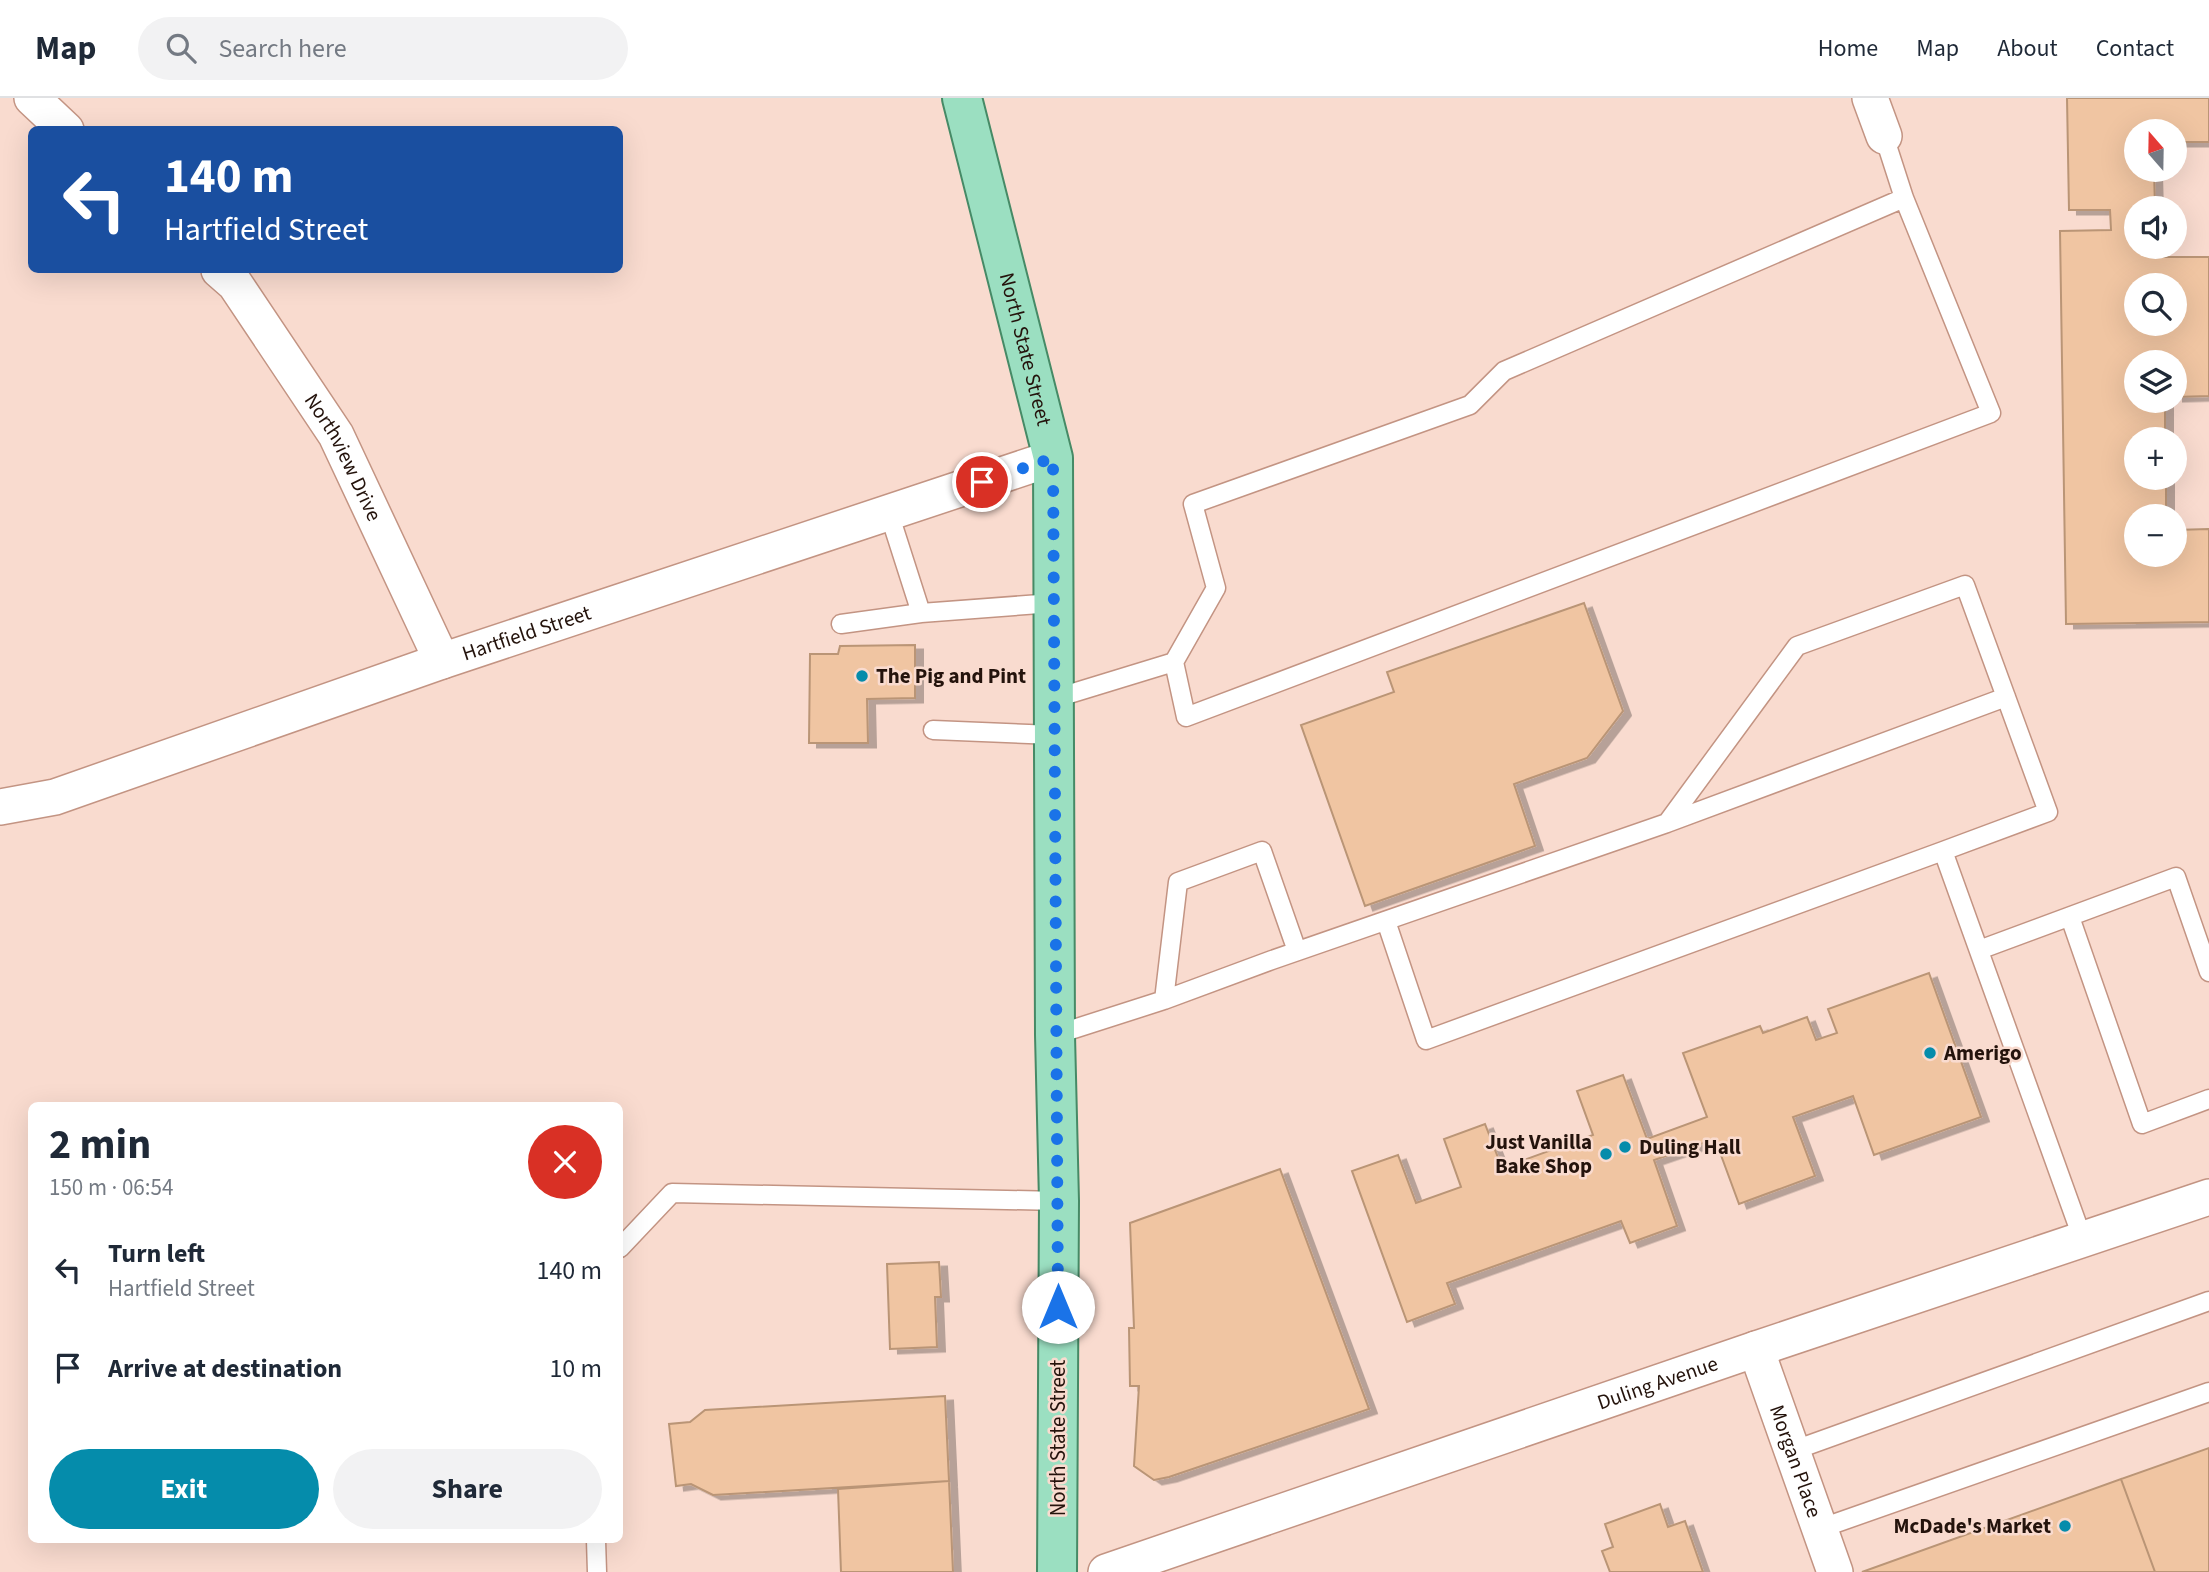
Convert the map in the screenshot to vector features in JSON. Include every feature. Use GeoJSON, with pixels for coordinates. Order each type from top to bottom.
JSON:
{"type":"FeatureCollection","features":[{"type":"Feature","properties":{"kind":"main road","name":"North State Street"},"geometry":{"type":"LineString","coordinates":[[962,98],[1053,458],[1055,1035],[1059,1201],[1057,1572]]}},
{"type":"Feature","properties":{"kind":"street"},"geometry":{"type":"LineString","coordinates":[[32,98],[62,126]]}},
{"type":"Feature","properties":{"kind":"street"},"geometry":{"type":"LineString","coordinates":[[1870,98],[1884,136]]}},
{"type":"Feature","properties":{"kind":"street","name":"Northview Drive"},"geometry":{"type":"LineString","coordinates":[[222,273],[235,284],[336,435],[442,661]]}},
{"type":"Feature","properties":{"kind":"street","name":"Hartfield Street"},"geometry":{"type":"LineString","coordinates":[[0,807],[55,796],[442,661],[1053,458]]}},
{"type":"Feature","properties":{"kind":"street","name":"Duling Avenue"},"geometry":{"type":"LineString","coordinates":[[1106,1572],[2209,1197]]}},
{"type":"Feature","properties":{"kind":"street","name":"Morgan Place"},"geometry":{"type":"LineString","coordinates":[[1756,1349],[1835,1572]]}},
{"type":"Feature","properties":{"kind":"lane"},"geometry":{"type":"LineString","coordinates":[[1174,662],[1186,717],[1991,413],[1904,198],[1884,136]]}},
{"type":"Feature","properties":{"kind":"lane"},"geometry":{"type":"LineString","coordinates":[[933,730],[1054,717],[1174,662],[1216,588],[1193,503],[1471,405],[1504,371],[1904,198]]}},
{"type":"Feature","properties":{"kind":"lane"},"geometry":{"type":"LineString","coordinates":[[889,513],[921,613]]}},
{"type":"Feature","properties":{"kind":"lane"},"geometry":{"type":"LineString","coordinates":[[1386,921],[1426,1040],[2048,812],[1965,586],[1797,646],[1667,822]]}},
{"type":"Feature","properties":{"kind":"lane"},"geometry":{"type":"LineString","coordinates":[[841,624],[921,613],[1053,603]]}},
{"type":"Feature","properties":{"kind":"lane"},"geometry":{"type":"LineString","coordinates":[[1055,1035],[1164,1000],[1667,822],[2006,697]]}},
{"type":"Feature","properties":{"kind":"lane"},"geometry":{"type":"LineString","coordinates":[[1164,1000],[1178,882],[1202,873],[1262,851],[1297,951]]}},
{"type":"Feature","properties":{"kind":"lane"},"geometry":{"type":"LineString","coordinates":[[1943,851],[2083,1240]]}},
{"type":"Feature","properties":{"kind":"lane"},"geometry":{"type":"LineString","coordinates":[[1979,950],[2176,877],[2209,972]]}},
{"type":"Feature","properties":{"kind":"lane"},"geometry":{"type":"LineString","coordinates":[[2070,917],[2142,1124],[2209,1099]]}},
{"type":"Feature","properties":{"kind":"lane"},"geometry":{"type":"LineString","coordinates":[[623,1245],[672,1193],[1059,1201]]}},
{"type":"Feature","properties":{"kind":"lane"},"geometry":{"type":"LineString","coordinates":[[1792,1451],[2209,1301]]}},
{"type":"Feature","properties":{"kind":"lane"},"geometry":{"type":"LineString","coordinates":[[1819,1529],[2209,1392]]}},
{"type":"Feature","properties":{"kind":"lane"},"geometry":{"type":"LineString","coordinates":[[596,1543],[597,1572]]}},
{"type":"Feature","properties":{"kind":"building"},"geometry":{"type":"Polygon","coordinates":[[[2067,98],[2209,98],[2209,142],[2188,142],[2188,119],[2124,119],[2124,182],[2154,182],[2155,196],[2124,196],[2124,259],[2209,257],[2209,396],[2187,397],[2187,350],[2124,350],[2124,413],[2165,413],[2165,427],[2124,427],[2124,490],[2166,490],[2166,504],[2124,504],[2124,567],[2187,567],[2187,530],[2209,529],[2209,622],[2066,624],[2060,231],[2111,230],[2110,210],[2069,210],[2067,98]]]}},
{"type":"Feature","properties":{"kind":"building"},"geometry":{"type":"Polygon","coordinates":[[[1584,603],[1623,711],[1587,758],[1514,784],[1535,846],[1365,906],[1301,725],[1394,692],[1387,672],[1584,603]]]}},
{"type":"Feature","properties":{"kind":"building","name":"The Pig and Pint"},"geometry":{"type":"Polygon","coordinates":[[[915,645],[915,698],[867,699],[868,743],[809,743],[810,654],[838,654],[840,646],[915,645]]]}},
{"type":"Feature","properties":{"kind":"building","name":"Duling Hall"},"geometry":{"type":"Polygon","coordinates":[[[1929,973],[1981,1117],[1874,1155],[1853,1096],[1793,1117],[1815,1176],[1739,1204],[1715,1139],[1654,1160],[1677,1226],[1630,1243],[1621,1221],[1447,1283],[1455,1304],[1407,1322],[1352,1171],[1398,1155],[1416,1203],[1461,1187],[1444,1139],[1485,1124],[1502,1168],[1593,1135],[1577,1091],[1623,1075],[1647,1139],[1707,1117],[1683,1053],[1760,1026],[1763,1033],[1807,1017],[1816,1040],[1837,1033],[1828,1009],[1929,973]]]}},
{"type":"Feature","properties":{"kind":"building"},"geometry":{"type":"Polygon","coordinates":[[[1280,1169],[1369,1409],[1154,1480],[1134,1466],[1139,1386],[1130,1386],[1129,1328],[1134,1328],[1130,1223],[1280,1169]]]}},
{"type":"Feature","properties":{"kind":"building"},"geometry":{"type":"Polygon","coordinates":[[[939,1262],[941,1297],[935,1297],[937,1347],[890,1349],[887,1264],[939,1262]]]}},
{"type":"Feature","properties":{"kind":"building"},"geometry":{"type":"Polygon","coordinates":[[[945,1396],[949,1481],[713,1495],[691,1484],[676,1486],[669,1424],[690,1422],[705,1410],[945,1396]]]}},
{"type":"Feature","properties":{"kind":"building"},"geometry":{"type":"Polygon","coordinates":[[[2209,1448],[2209,1572],[2155,1572],[2121,1479],[2209,1448]]]}},
{"type":"Feature","properties":{"kind":"building","name":"McDade's Market"},"geometry":{"type":"Polygon","coordinates":[[[2121,1479],[2155,1572],[1862,1572],[2121,1479]]]}},
{"type":"Feature","properties":{"kind":"building"},"geometry":{"type":"Polygon","coordinates":[[[949,1481],[953,1572],[841,1572],[838,1489],[949,1481]]]}},
{"type":"Feature","properties":{"kind":"building"},"geometry":{"type":"Polygon","coordinates":[[[1660,1504],[1668,1527],[1685,1521],[1703,1572],[1610,1572],[1602,1551],[1613,1547],[1605,1524],[1660,1504]]]}},
{"type":"Feature","properties":{"kind":"place","name":"The Pig and Pint"},"geometry":{"type":"Point","coordinates":[862,676]}},
{"type":"Feature","properties":{"kind":"place","name":"Amerigo"},"geometry":{"type":"Point","coordinates":[1930,1053]}},
{"type":"Feature","properties":{"kind":"place","name":"Duling Hall"},"geometry":{"type":"Point","coordinates":[1625,1147]}},
{"type":"Feature","properties":{"kind":"place","name":"Just Vanilla Bake Shop"},"geometry":{"type":"Point","coordinates":[1606,1154]}},
{"type":"Feature","properties":{"kind":"place","name":"McDade's Market"},"geometry":{"type":"Point","coordinates":[2065,1526]}},
{"type":"Feature","properties":{"kind":"route"},"geometry":{"type":"LineString","coordinates":[[982,482],[1053,458],[1058,1307]]}}]}
